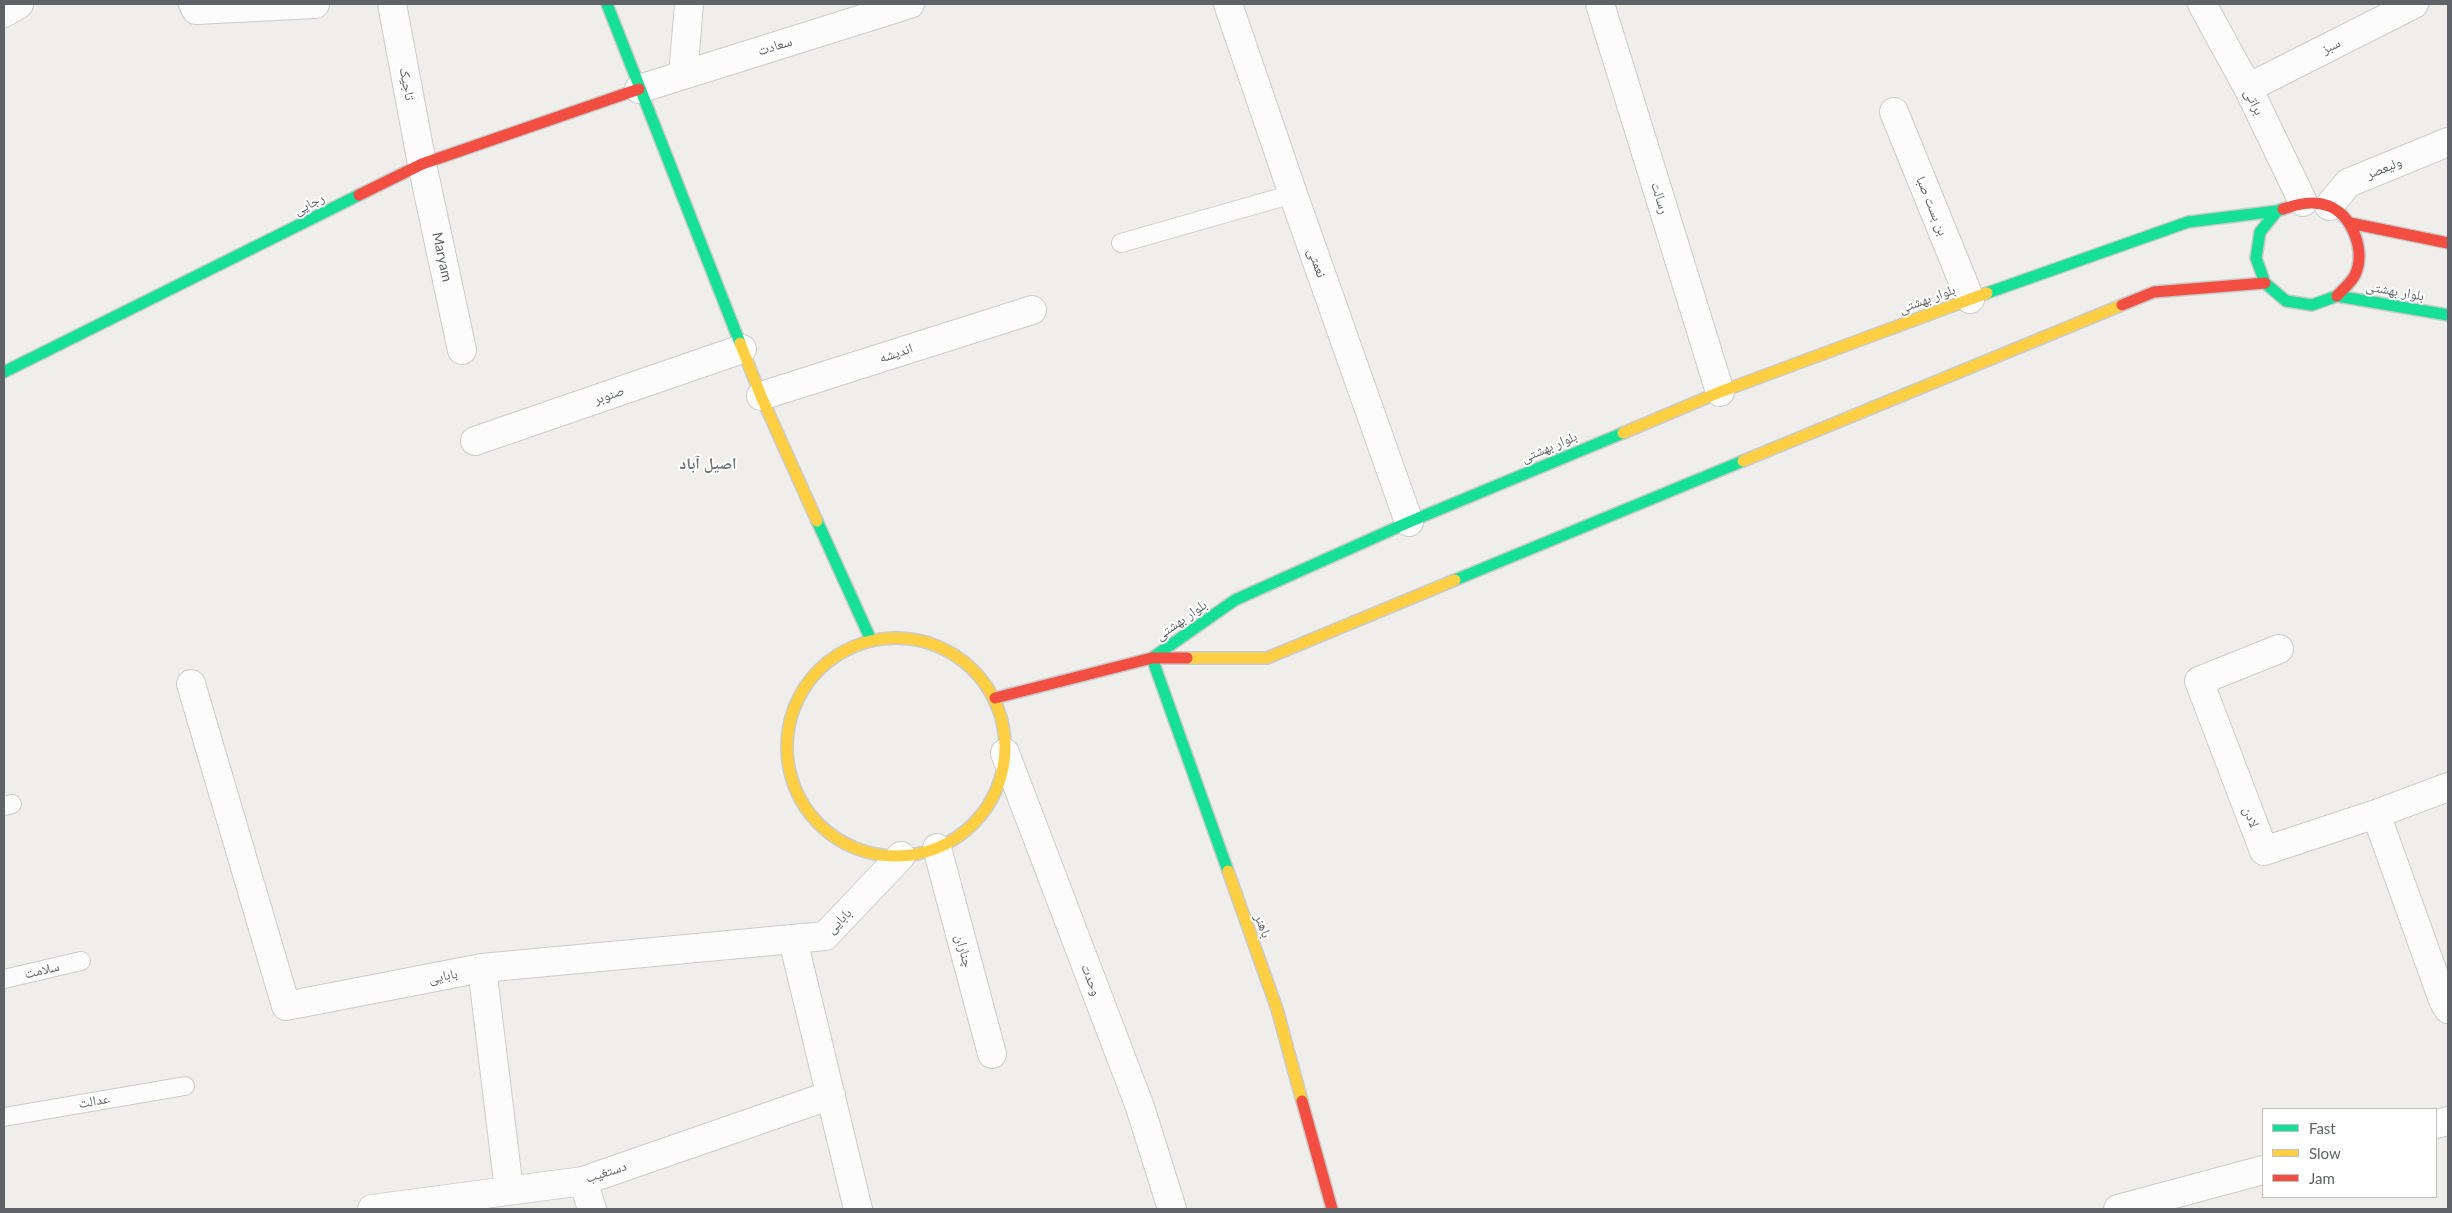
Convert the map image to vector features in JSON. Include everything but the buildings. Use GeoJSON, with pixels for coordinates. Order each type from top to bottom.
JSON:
{"type":"FeatureCollection","features":[{"type":"Feature","properties":{"kind":"main road"},"geometry":{"type":"LineString","coordinates":[[607,4],[761,396],[871,640]]}},
{"type":"Feature","properties":{"kind":"main road","name":"رجایی"},"geometry":{"type":"LineString","coordinates":[[4,372],[422,164],[639,88]]}},
{"type":"Feature","properties":{"kind":"main road"},"geometry":{"type":"LineString","coordinates":[[2350,223],[2359,249],[2355,275],[2338,296],[2312,305],[2286,301],[2265,283],[2256,258],[2260,232],[2277,211],[2303,202],[2329,206],[2350,223],[2448,243]]}},
{"type":"Feature","properties":{"kind":"main road","name":"بلوار بهشتی"},"geometry":{"type":"LineString","coordinates":[[1152,658],[1235,600],[1409,522],[1720,392],[1970,299],[2188,222],[2277,211]]}},
{"type":"Feature","properties":{"kind":"main road","name":"بلوار بهشتی"},"geometry":{"type":"LineString","coordinates":[[1152,658],[1267,658],[2154,292],[2265,283]]}},
{"type":"Feature","properties":{"kind":"main road","name":"بلوار بهشتی"},"geometry":{"type":"LineString","coordinates":[[2338,296],[2448,315]]}},
{"type":"Feature","properties":{"kind":"main road"},"geometry":{"type":"LineString","coordinates":[[908,638],[943,648],[973,669],[995,698],[1005,732],[1004,769],[991,802],[968,830],[937,848],[901,856],[866,852],[833,836],[807,812],[791,779],[787,753],[786,744],[792,708],[810,678],[837,653],[871,640],[908,638]]}},
{"type":"Feature","properties":{"kind":"main road"},"geometry":{"type":"LineString","coordinates":[[995,698],[1152,658]]}},
{"type":"Feature","properties":{"kind":"main road","name":"باهنر"},"geometry":{"type":"LineString","coordinates":[[1152,658],[1277,1009],[1332,1209]]}},
{"type":"Feature","properties":{"kind":"street"},"geometry":{"type":"LineString","coordinates":[[4,13],[19,4]]}},
{"type":"Feature","properties":{"kind":"street"},"geometry":{"type":"LineString","coordinates":[[193,4],[196,10],[315,4]]}},
{"type":"Feature","properties":{"kind":"street","name":"تاجیک"},"geometry":{"type":"LineString","coordinates":[[392,4],[422,164]]}},
{"type":"Feature","properties":{"kind":"street"},"geometry":{"type":"LineString","coordinates":[[683,75],[689,4]]}},
{"type":"Feature","properties":{"kind":"street","name":"سعادت"},"geometry":{"type":"LineString","coordinates":[[639,88],[910,4]]}},
{"type":"Feature","properties":{"kind":"street","name":"نعمتی"},"geometry":{"type":"LineString","coordinates":[[1228,4],[1409,522]]}},
{"type":"Feature","properties":{"kind":"street","name":"رسالت"},"geometry":{"type":"LineString","coordinates":[[1600,4],[1720,392]]}},
{"type":"Feature","properties":{"kind":"street","name":"براتی"},"geometry":{"type":"LineString","coordinates":[[2202,4],[2248,88],[2303,202]]}},
{"type":"Feature","properties":{"kind":"street","name":"سبز"},"geometry":{"type":"LineString","coordinates":[[2248,88],[2414,4]]}},
{"type":"Feature","properties":{"kind":"street","name":"بن بست صبا"},"geometry":{"type":"LineString","coordinates":[[1894,112],[1970,299]]}},
{"type":"Feature","properties":{"kind":"street","name":"ولیعصر"},"geometry":{"type":"LineString","coordinates":[[2329,206],[2348,183],[2448,142]]}},
{"type":"Feature","properties":{"kind":"street","name":"Maryam"},"geometry":{"type":"LineString","coordinates":[[422,164],[462,350]]}},
{"type":"Feature","properties":{"kind":"street","name":"اندیشه"},"geometry":{"type":"LineString","coordinates":[[761,396],[1032,310]]}},
{"type":"Feature","properties":{"kind":"street","name":"صنوبر"},"geometry":{"type":"LineString","coordinates":[[475,441],[742,349]]}},
{"type":"Feature","properties":{"kind":"street","name":"لادن"},"geometry":{"type":"LineString","coordinates":[[2279,649],[2199,681],[2264,851],[2376,814],[2448,787]]}},
{"type":"Feature","properties":{"kind":"street","name":"بابایی"},"geometry":{"type":"LineString","coordinates":[[191,684],[286,1006],[482,968],[826,936],[901,856]]}},
{"type":"Feature","properties":{"kind":"street","name":"وحدت"},"geometry":{"type":"LineString","coordinates":[[1005,753],[1140,1108],[1172,1209]]}},
{"type":"Feature","properties":{"kind":"street"},"geometry":{"type":"LineString","coordinates":[[2376,814],[2446,1003]]}},
{"type":"Feature","properties":{"kind":"street","name":"چناران"},"geometry":{"type":"LineString","coordinates":[[937,848],[992,1054]]}},
{"type":"Feature","properties":{"kind":"street"},"geometry":{"type":"LineString","coordinates":[[794,940],[858,1209]]}},
{"type":"Feature","properties":{"kind":"street"},"geometry":{"type":"LineString","coordinates":[[482,968],[509,1190]]}},
{"type":"Feature","properties":{"kind":"street","name":"دستغیب"},"geometry":{"type":"LineString","coordinates":[[372,1209],[583,1181],[831,1095]]}},
{"type":"Feature","properties":{"kind":"street"},"geometry":{"type":"LineString","coordinates":[[2118,1209],[2262,1170]]}},
{"type":"Feature","properties":{"kind":"street"},"geometry":{"type":"LineString","coordinates":[[583,1181],[592,1209]]}},
{"type":"Feature","properties":{"kind":"lane"},"geometry":{"type":"LineString","coordinates":[[1121,243],[1293,194]]}},
{"type":"Feature","properties":{"kind":"lane","name":"سلامت"},"geometry":{"type":"LineString","coordinates":[[4,979],[81,961]]}},
{"type":"Feature","properties":{"kind":"lane","name":"عدالت"},"geometry":{"type":"LineString","coordinates":[[4,1117],[185,1086]]}},
{"type":"Feature","properties":{"kind":"traffic: fast"},"geometry":{"type":"LineString","coordinates":[[607,4],[740,343]]}},
{"type":"Feature","properties":{"kind":"traffic: fast"},"geometry":{"type":"LineString","coordinates":[[4,372],[359,195]]}},
{"type":"Feature","properties":{"kind":"traffic: fast"},"geometry":{"type":"LineString","coordinates":[[2283,209],[2277,211],[2260,232],[2256,258],[2265,283],[2286,301],[2312,305],[2337,296],[2448,315]]}},
{"type":"Feature","properties":{"kind":"traffic: fast"},"geometry":{"type":"LineString","coordinates":[[1987,293],[2188,222],[2277,211]]}},
{"type":"Feature","properties":{"kind":"traffic: fast"},"geometry":{"type":"LineString","coordinates":[[1152,658],[1235,600],[1409,522],[1623,433]]}},
{"type":"Feature","properties":{"kind":"traffic: fast"},"geometry":{"type":"LineString","coordinates":[[1455,580],[1743,461]]}},
{"type":"Feature","properties":{"kind":"traffic: fast"},"geometry":{"type":"LineString","coordinates":[[817,521],[871,640]]}},
{"type":"Feature","properties":{"kind":"traffic: fast"},"geometry":{"type":"LineString","coordinates":[[1152,658],[1228,871]]}},
{"type":"Feature","properties":{"kind":"traffic: slow"},"geometry":{"type":"LineString","coordinates":[[1623,433],[1720,392],[1987,293]]}},
{"type":"Feature","properties":{"kind":"traffic: slow"},"geometry":{"type":"LineString","coordinates":[[1743,461],[2122,305]]}},
{"type":"Feature","properties":{"kind":"traffic: slow"},"geometry":{"type":"LineString","coordinates":[[740,343],[761,396],[817,521]]}},
{"type":"Feature","properties":{"kind":"traffic: slow"},"geometry":{"type":"LineString","coordinates":[[1187,658],[1267,658],[1455,580]]}},
{"type":"Feature","properties":{"kind":"traffic: slow"},"geometry":{"type":"LineString","coordinates":[[907,638],[938,646],[957,656],[973,670],[987,686],[997,705],[1005,736],[1005,747],[1005,758],[997,789],[987,808],[973,824],[957,838],[938,848],[907,856],[885,856],[854,848],[835,838],[805,808],[795,789],[789,768],[787,736],[795,705],[805,686],[835,656],[854,646],[875,640],[907,638]]}},
{"type":"Feature","properties":{"kind":"traffic: slow"},"geometry":{"type":"LineString","coordinates":[[1228,871],[1277,1009],[1302,1101]]}},
{"type":"Feature","properties":{"kind":"traffic: jam"},"geometry":{"type":"LineString","coordinates":[[359,195],[422,164],[639,89]]}},
{"type":"Feature","properties":{"kind":"traffic: jam"},"geometry":{"type":"LineString","coordinates":[[2283,209],[2306,203],[2323,204],[2337,211],[2351,226],[2358,246],[2358,266],[2349,284],[2337,296]]}},
{"type":"Feature","properties":{"kind":"traffic: jam"},"geometry":{"type":"LineString","coordinates":[[2350,223],[2448,243]]}},
{"type":"Feature","properties":{"kind":"traffic: jam"},"geometry":{"type":"LineString","coordinates":[[2122,305],[2154,292],[2265,283]]}},
{"type":"Feature","properties":{"kind":"traffic: jam"},"geometry":{"type":"LineString","coordinates":[[995,698],[1152,658],[1187,658]]}},
{"type":"Feature","properties":{"kind":"traffic: jam"},"geometry":{"type":"LineString","coordinates":[[1302,1101],[1332,1209]]}},
{"type":"Feature","properties":{"kind":"district","name":"اصیل آباد"},"geometry":{"type":"Point","coordinates":[708,464]}}]}
